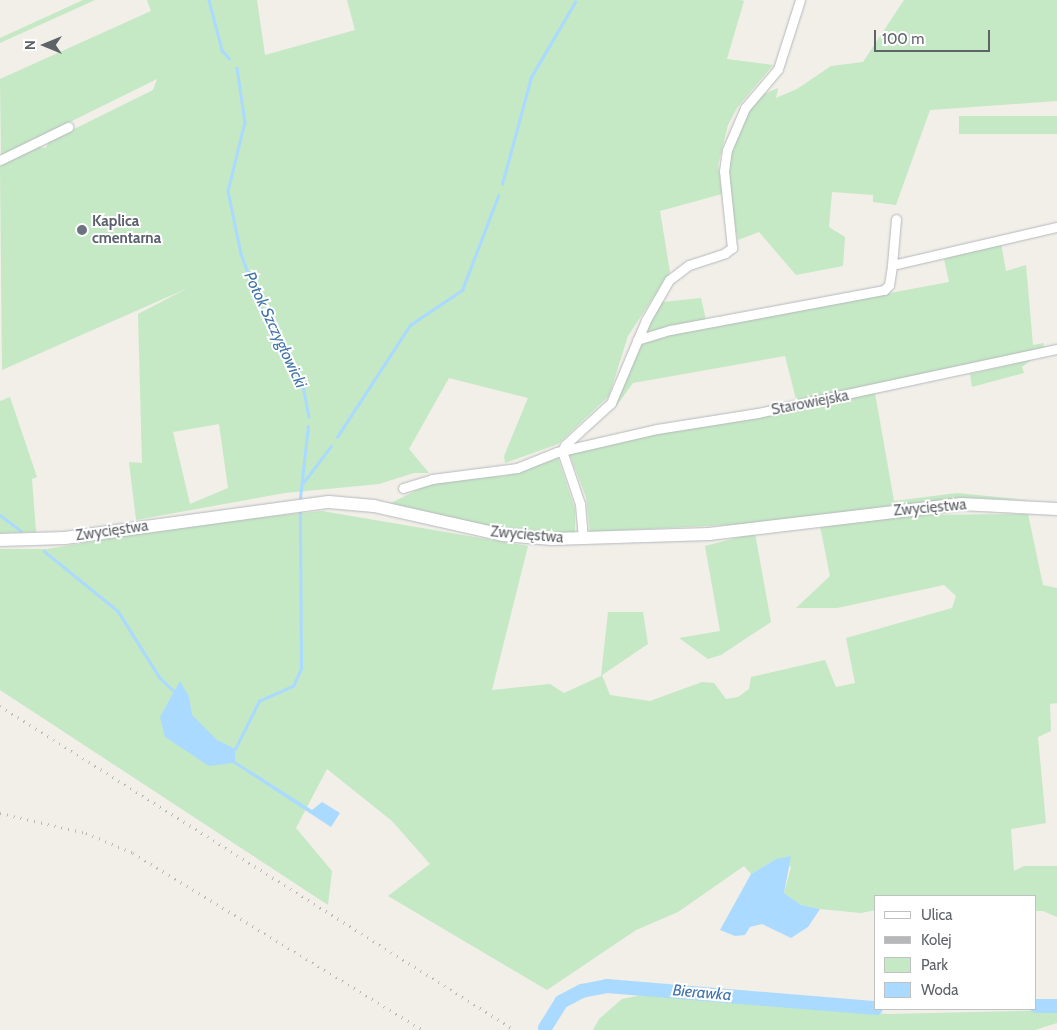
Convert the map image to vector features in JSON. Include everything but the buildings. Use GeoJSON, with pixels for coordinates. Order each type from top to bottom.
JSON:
{"type":"FeatureCollection","features":[{"type":"Feature","properties":{"kind":"main road","name":"Zwycięstwa"},"geometry":{"type":"LineString","coordinates":[[0,540],[65,538],[329,502],[374,506],[513,536],[584,538],[709,534],[962,504],[1057,510]]}},
{"type":"Feature","properties":{"kind":"street","name":"Starowiejska"},"geometry":{"type":"LineString","coordinates":[[562,451],[564,445],[611,403],[637,340],[674,275],[688,265],[732,248],[724,171],[727,150],[745,108],[778,69],[800,0]]}},
{"type":"Feature","properties":{"kind":"street"},"geometry":{"type":"LineString","coordinates":[[0,160],[68,127]]}},
{"type":"Feature","properties":{"kind":"street"},"geometry":{"type":"LineString","coordinates":[[637,340],[670,330],[884,290],[888,285],[892,265],[896,219]]}},
{"type":"Feature","properties":{"kind":"street"},"geometry":{"type":"LineString","coordinates":[[892,265],[1057,227]]}},
{"type":"Feature","properties":{"kind":"street","name":"Starowiejska"},"geometry":{"type":"LineString","coordinates":[[403,488],[432,479],[517,468],[562,451],[657,429],[856,394],[1057,350]]}},
{"type":"Feature","properties":{"kind":"street"},"geometry":{"type":"LineString","coordinates":[[562,451],[580,504],[584,538]]}},
{"type":"Feature","properties":{"kind":"green space"},"geometry":{"type":"Polygon","coordinates":[[[83,0],[95,0],[0,43],[0,38],[83,0]]]}},
{"type":"Feature","properties":{"kind":"green space"},"geometry":{"type":"Polygon","coordinates":[[[147,0],[257,0],[265,55],[355,30],[347,0],[741,0],[744,1],[727,59],[773,65],[737,108],[728,125],[718,165],[722,194],[660,211],[670,272],[628,336],[609,396],[558,444],[505,463],[504,456],[528,398],[449,378],[409,449],[429,473],[414,473],[379,484],[285,493],[136,520],[129,462],[142,463],[138,314],[188,288],[2,370],[0,166],[38,147],[46,148],[48,142],[153,90],[157,79],[1,156],[0,79],[151,11],[147,0]],[[219,424],[173,432],[190,504],[228,488],[219,424]]]}},
{"type":"Feature","properties":{"kind":"green space"},"geometry":{"type":"Polygon","coordinates":[[[904,0],[1057,0],[1057,101],[930,110],[896,205],[873,202],[873,195],[832,192],[829,227],[845,237],[843,266],[796,275],[759,232],[738,240],[728,192],[729,153],[753,99],[778,88],[776,98],[797,89],[831,66],[863,62],[904,0]]]}},
{"type":"Feature","properties":{"kind":"green space"},"geometry":{"type":"Polygon","coordinates":[[[959,116],[1057,116],[1057,134],[959,134],[959,116]]]}},
{"type":"Feature","properties":{"kind":"green space"},"geometry":{"type":"Polygon","coordinates":[[[1001,243],[1006,271],[1026,265],[1033,345],[1044,343],[1043,350],[797,403],[785,356],[633,383],[614,409],[636,347],[655,337],[949,282],[944,259],[1001,243]]]}},
{"type":"Feature","properties":{"kind":"green space"},"geometry":{"type":"Polygon","coordinates":[[[662,298],[663,302],[701,298],[706,320],[642,334],[662,298]]]}},
{"type":"Feature","properties":{"kind":"green space"},"geometry":{"type":"Polygon","coordinates":[[[1031,360],[1022,367],[1024,373],[972,387],[970,374],[1031,360]]]}},
{"type":"Feature","properties":{"kind":"green space"},"geometry":{"type":"Polygon","coordinates":[[[875,393],[894,501],[957,493],[1029,500],[967,498],[745,524],[590,532],[586,497],[569,453],[607,442],[875,393]]]}},
{"type":"Feature","properties":{"kind":"green space"},"geometry":{"type":"Polygon","coordinates":[[[10,397],[37,477],[32,479],[36,532],[0,533],[0,401],[10,397]]]}},
{"type":"Feature","properties":{"kind":"green space"},"geometry":{"type":"Polygon","coordinates":[[[558,458],[575,509],[575,533],[485,528],[389,504],[435,481],[505,476],[558,458]]]}},
{"type":"Feature","properties":{"kind":"green space"},"geometry":{"type":"Polygon","coordinates":[[[322,511],[528,546],[492,690],[550,684],[564,693],[601,676],[608,612],[643,612],[648,644],[602,675],[610,695],[650,701],[702,682],[714,683],[726,699],[738,697],[749,689],[751,677],[825,660],[836,687],[855,683],[846,638],[952,608],[956,596],[944,585],[837,608],[796,608],[830,576],[820,526],[916,515],[1028,514],[1043,585],[1057,588],[1057,703],[1050,704],[1051,731],[1038,737],[1046,823],[1011,829],[1014,871],[1024,866],[1057,866],[1057,917],[1043,911],[1037,911],[1037,895],[874,895],[874,910],[861,913],[820,909],[801,905],[784,893],[791,867],[776,859],[751,874],[744,866],[678,912],[636,930],[547,990],[388,896],[430,864],[392,821],[327,769],[296,828],[332,871],[328,905],[0,690],[0,549],[47,549],[205,523],[322,511]]]}},
{"type":"Feature","properties":{"kind":"green space"},"geometry":{"type":"Polygon","coordinates":[[[755,533],[771,622],[721,655],[708,659],[679,638],[720,631],[705,546],[755,533]]]}},
{"type":"Feature","properties":{"kind":"green space"},"geometry":{"type":"Polygon","coordinates":[[[648,994],[889,1014],[1057,1010],[1057,1023],[1035,1030],[593,1030],[599,1019],[622,999],[648,994]]]}},
{"type":"Feature","properties":{"kind":"water"},"geometry":{"type":"Polygon","coordinates":[[[180,681],[189,697],[192,715],[217,740],[235,749],[235,761],[312,810],[322,802],[340,813],[331,827],[233,763],[209,766],[165,737],[160,717],[180,681]]]}},
{"type":"Feature","properties":{"kind":"water"},"geometry":{"type":"Polygon","coordinates":[[[791,856],[784,893],[801,905],[820,909],[808,927],[791,938],[762,924],[750,927],[745,935],[735,936],[720,930],[751,874],[776,859],[791,856]]]}},
{"type":"Feature","properties":{"kind":"waterway","name":"Potok Szczygłowicki"},"geometry":{"type":"LineString","coordinates":[[209,0],[222,50],[229,58]]}},
{"type":"Feature","properties":{"kind":"waterway"},"geometry":{"type":"LineString","coordinates":[[502,184],[531,77],[575,2]]}},
{"type":"Feature","properties":{"kind":"waterway","name":"Potok Szczygłowicki"},"geometry":{"type":"LineString","coordinates":[[237,68],[245,122],[228,191],[241,254],[261,308],[303,386],[309,416]]}},
{"type":"Feature","properties":{"kind":"waterway"},"geometry":{"type":"LineString","coordinates":[[337,437],[410,325],[462,290],[498,196]]}},
{"type":"Feature","properties":{"kind":"waterway","name":"Potok Szczygłowicki"},"geometry":{"type":"LineString","coordinates":[[300,498],[308,426]]}},
{"type":"Feature","properties":{"kind":"waterway"},"geometry":{"type":"LineString","coordinates":[[303,483],[331,446]]}},
{"type":"Feature","properties":{"kind":"waterway","name":"Potok Szczygłowicki"},"geometry":{"type":"LineString","coordinates":[[235,749],[259,701],[293,686],[301,669],[300,512]]}},
{"type":"Feature","properties":{"kind":"waterway"},"geometry":{"type":"LineString","coordinates":[[0,515],[21,531]]}},
{"type":"Feature","properties":{"kind":"waterway"},"geometry":{"type":"LineString","coordinates":[[44,551],[118,611],[160,678],[174,691]]}},
{"type":"Feature","properties":{"kind":"waterway","name":"Bierawka"},"geometry":{"type":"LineString","coordinates":[[545,1028],[561,1002],[582,991],[607,986],[874,1008]]}},
{"type":"Feature","properties":{"kind":"waterway","name":"Bierawka"},"geometry":{"type":"LineString","coordinates":[[1037,1006],[1057,1006]]}},
{"type":"Feature","properties":{"kind":"railway"},"geometry":{"type":"LineString","coordinates":[[0,706],[515,1030]]}},
{"type":"Feature","properties":{"kind":"railway"},"geometry":{"type":"LineString","coordinates":[[0,813],[86,833],[133,853],[423,1030]]}},
{"type":"Feature","properties":{"kind":"place","name":"Kaplica cmentarna"},"geometry":{"type":"Point","coordinates":[82,230]}}]}
